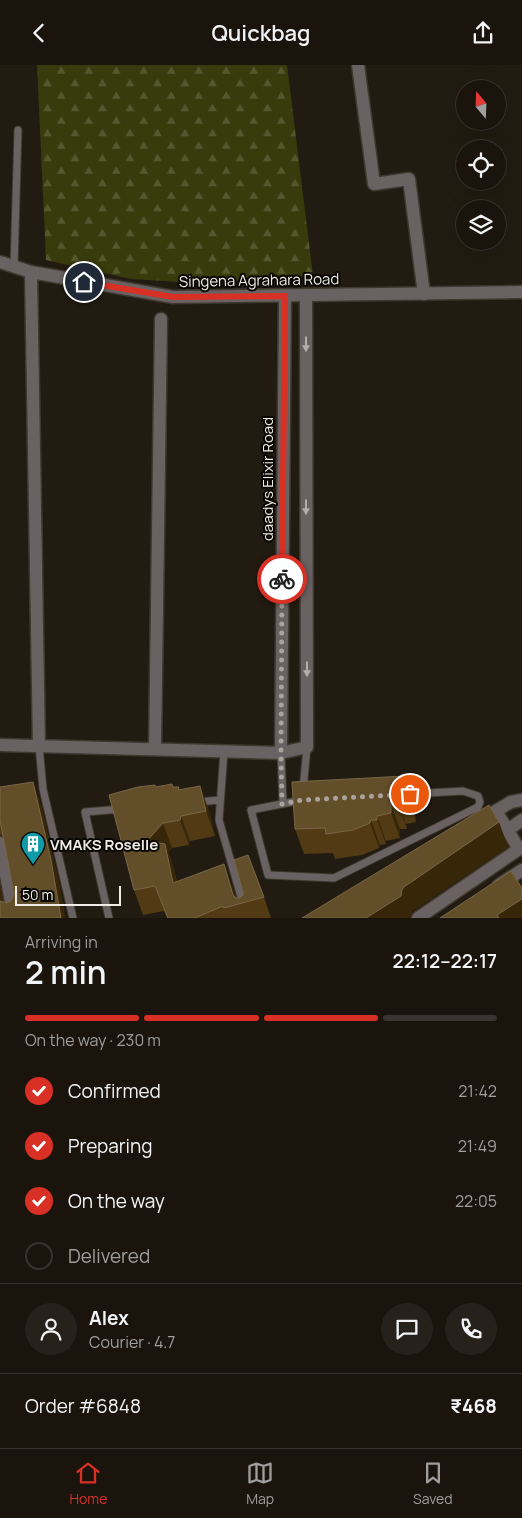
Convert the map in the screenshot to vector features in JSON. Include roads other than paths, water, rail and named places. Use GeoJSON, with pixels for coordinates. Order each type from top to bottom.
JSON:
{"type":"FeatureCollection","features":[{"type":"Feature","properties":{"kind":"street"},"geometry":{"type":"LineString","coordinates":[[358,65],[374,184],[408,179],[424,294]]}},
{"type":"Feature","properties":{"kind":"street","name":"Singena Agrahara Road"},"geometry":{"type":"LineString","coordinates":[[0,262],[31,273],[173,297],[522,292]]}},
{"type":"Feature","properties":{"kind":"street"},"geometry":{"type":"LineString","coordinates":[[31,273],[39,746]]}},
{"type":"Feature","properties":{"kind":"street"},"geometry":{"type":"LineString","coordinates":[[0,745],[281,753],[307,747],[306,295]]}},
{"type":"Feature","properties":{"kind":"street","name":"daadys Elixir Road"},"geometry":{"type":"LineString","coordinates":[[281,753],[285,296]]}},
{"type":"Feature","properties":{"kind":"street"},"geometry":{"type":"LineString","coordinates":[[155,749],[160,319]]}},
{"type":"Feature","properties":{"kind":"street"},"geometry":{"type":"LineString","coordinates":[[470,826],[512,802],[522,800]]}},
{"type":"Feature","properties":{"kind":"street"},"geometry":{"type":"LineString","coordinates":[[418,918],[518,849],[496,811]]}},
{"type":"Feature","properties":{"kind":"street"},"geometry":{"type":"LineString","coordinates":[[0,843],[14,918]]}},
{"type":"Feature","properties":{"kind":"street"},"geometry":{"type":"LineString","coordinates":[[490,891],[522,870]]}},
{"type":"Feature","properties":{"kind":"lane"},"geometry":{"type":"LineString","coordinates":[[14,267],[18,130]]}},
{"type":"Feature","properties":{"kind":"lane"},"geometry":{"type":"LineString","coordinates":[[39,746],[43,789],[73,918]]}},
{"type":"Feature","properties":{"kind":"lane"},"geometry":{"type":"LineString","coordinates":[[302,800],[307,747]]}},
{"type":"Feature","properties":{"kind":"lane"},"geometry":{"type":"LineString","coordinates":[[224,751],[219,821],[247,918]]}},
{"type":"Feature","properties":{"kind":"lane"},"geometry":{"type":"LineString","coordinates":[[281,753],[282,804]]}},
{"type":"Feature","properties":{"kind":"lane"},"geometry":{"type":"LineString","coordinates":[[463,791],[478,795],[480,802],[478,807],[334,879],[268,875],[251,811],[302,800],[463,791]]}},
{"type":"Feature","properties":{"kind":"lane"},"geometry":{"type":"LineString","coordinates":[[191,803],[220,801]]}},
{"type":"Feature","properties":{"kind":"lane"},"geometry":{"type":"LineString","coordinates":[[109,918],[85,812],[133,808]]}},
{"type":"Feature","properties":{"kind":"place","name":"VMAKS Roselle"},"geometry":{"type":"Point","coordinates":[33,865]}}]}
